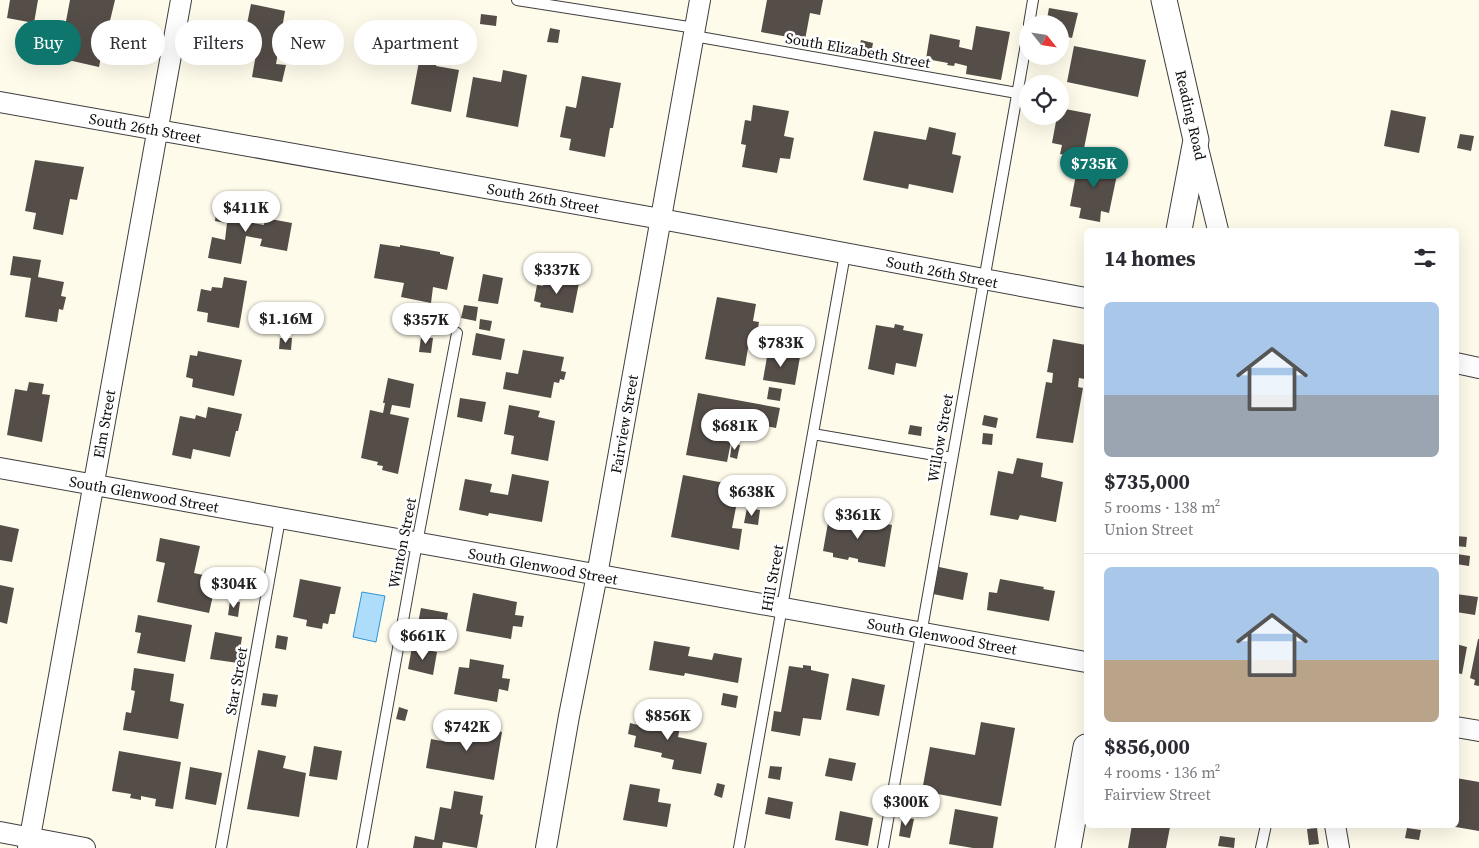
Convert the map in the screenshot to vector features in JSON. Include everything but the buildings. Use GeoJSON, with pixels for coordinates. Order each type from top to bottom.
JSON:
{"type":"FeatureCollection","features":[{"type":"Feature","properties":{"kind":"street","name":"Elm Street"},"geometry":{"type":"LineString","coordinates":[[29,843],[181,0]]}},
{"type":"Feature","properties":{"kind":"street","name":"Fairview Street"},"geometry":{"type":"LineString","coordinates":[[546,848],[700,0]]}},
{"type":"Feature","properties":{"kind":"street","name":"Reading Road"},"geometry":{"type":"LineString","coordinates":[[1164,0],[1218,228]]}},
{"type":"Feature","properties":{"kind":"street","name":"South 26th Street"},"geometry":{"type":"LineString","coordinates":[[0,102],[661,219],[1084,298]]}},
{"type":"Feature","properties":{"kind":"street"},"geometry":{"type":"LineString","coordinates":[[1179,228],[1196,140]]}},
{"type":"Feature","properties":{"kind":"street"},"geometry":{"type":"LineString","coordinates":[[1459,365],[1479,368]]}},
{"type":"Feature","properties":{"kind":"street","name":"South Glenwood Street"},"geometry":{"type":"LineString","coordinates":[[0,468],[1084,662]]}},
{"type":"Feature","properties":{"kind":"street"},"geometry":{"type":"LineString","coordinates":[[1459,728],[1479,731]]}},
{"type":"Feature","properties":{"kind":"street"},"geometry":{"type":"LineString","coordinates":[[1068,848],[1084,758]]}},
{"type":"Feature","properties":{"kind":"street"},"geometry":{"type":"LineString","coordinates":[[1336,828],[1339,848]]}},
{"type":"Feature","properties":{"kind":"street"},"geometry":{"type":"LineString","coordinates":[[0,832],[29,843],[85,848]]}},
{"type":"Feature","properties":{"kind":"lane","name":"South Elizabeth Street"},"geometry":{"type":"LineString","coordinates":[[517,0],[1017,93]]}},
{"type":"Feature","properties":{"kind":"lane"},"geometry":{"type":"LineString","coordinates":[[1030,15],[1033,0]]}},
{"type":"Feature","properties":{"kind":"lane","name":"Willow Street"},"geometry":{"type":"LineString","coordinates":[[882,848],[1022,65]]}},
{"type":"Feature","properties":{"kind":"lane","name":"Hill Street"},"geometry":{"type":"LineString","coordinates":[[739,848],[845,254]]}},
{"type":"Feature","properties":{"kind":"lane","name":"Winton Street"},"geometry":{"type":"LineString","coordinates":[[362,848],[457,333]]}},
{"type":"Feature","properties":{"kind":"lane"},"geometry":{"type":"LineString","coordinates":[[813,434],[952,458]]}},
{"type":"Feature","properties":{"kind":"lane","name":"Star Street"},"geometry":{"type":"LineString","coordinates":[[222,848],[280,519]]}},
{"type":"Feature","properties":{"kind":"lane"},"geometry":{"type":"LineString","coordinates":[[1261,848],[1265,828]]}},
{"type":"Feature","properties":{"kind":"water"},"geometry":{"type":"Polygon","coordinates":[[[362,592],[385,596],[376,642],[353,637],[362,592]]]}}]}
